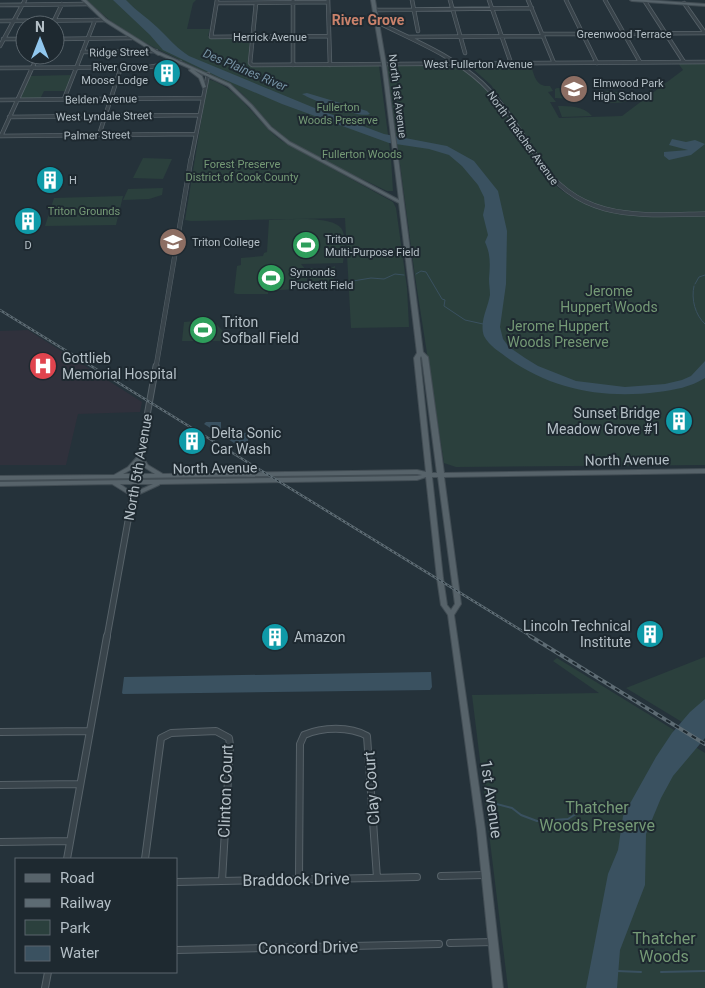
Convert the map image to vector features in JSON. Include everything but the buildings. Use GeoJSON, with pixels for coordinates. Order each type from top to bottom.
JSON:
{"type":"FeatureCollection","features":[{"type":"Feature","properties":{"kind":"main road"},"geometry":{"type":"LineString","coordinates":[[84,0],[105,20],[132,38],[201,77],[204,86]]}},
{"type":"Feature","properties":{"kind":"main road"},"geometry":{"type":"LineString","coordinates":[[373,0],[377,22]]}},
{"type":"Feature","properties":{"kind":"main road"},"geometry":{"type":"LineString","coordinates":[[632,0],[705,5]]}},
{"type":"Feature","properties":{"kind":"main road","name":"North 1st Avenue"},"geometry":{"type":"LineString","coordinates":[[377,22],[384,64],[420,353],[425,358],[441,474]]}},
{"type":"Feature","properties":{"kind":"main road"},"geometry":{"type":"LineString","coordinates":[[177,62],[233,89],[270,128],[289,143],[400,202]]}},
{"type":"Feature","properties":{"kind":"main road"},"geometry":{"type":"LineString","coordinates":[[191,70],[207,75]]}},
{"type":"Feature","properties":{"kind":"main road"},"geometry":{"type":"LineString","coordinates":[[385,193],[399,190]]}},
{"type":"Feature","properties":{"kind":"main road","name":"North 1st Avenue"},"geometry":{"type":"LineString","coordinates":[[420,353],[417,358],[430,474]]}},
{"type":"Feature","properties":{"kind":"main road"},"geometry":{"type":"LineString","coordinates":[[111,477],[126,471],[140,457],[143,463],[150,469],[167,476]]}},
{"type":"Feature","properties":{"kind":"main road","name":"North Avenue"},"geometry":{"type":"LineString","coordinates":[[0,484],[104,483],[167,476],[417,472],[441,474],[705,471]]}},
{"type":"Feature","properties":{"kind":"main road","name":"North Avenue"},"geometry":{"type":"LineString","coordinates":[[0,478],[111,477],[175,482],[417,478],[430,474]]}},
{"type":"Feature","properties":{"kind":"main road","name":"1st Avenue"},"geometry":{"type":"LineString","coordinates":[[430,474],[444,605],[452,615],[486,876],[498,988]]}},
{"type":"Feature","properties":{"kind":"main road","name":"1st Avenue"},"geometry":{"type":"LineString","coordinates":[[441,474],[458,604],[452,615]]}},
{"type":"Feature","properties":{"kind":"main road"},"geometry":{"type":"LineString","coordinates":[[104,483],[120,486],[133,495],[154,484],[175,482]]}},
{"type":"Feature","properties":{"kind":"street"},"geometry":{"type":"LineString","coordinates":[[0,46],[2,39],[25,0]]}},
{"type":"Feature","properties":{"kind":"street"},"geometry":{"type":"LineString","coordinates":[[412,0],[418,31]]}},
{"type":"Feature","properties":{"kind":"street"},"geometry":{"type":"LineString","coordinates":[[450,0],[465,53]]}},
{"type":"Feature","properties":{"kind":"street"},"geometry":{"type":"LineString","coordinates":[[489,0],[511,63]]}},
{"type":"Feature","properties":{"kind":"street"},"geometry":{"type":"LineString","coordinates":[[528,0],[554,63]]}},
{"type":"Feature","properties":{"kind":"street"},"geometry":{"type":"LineString","coordinates":[[566,0],[597,63]]}},
{"type":"Feature","properties":{"kind":"street"},"geometry":{"type":"LineString","coordinates":[[606,0],[640,62]]}},
{"type":"Feature","properties":{"kind":"street"},"geometry":{"type":"LineString","coordinates":[[645,0],[684,62]]}},
{"type":"Feature","properties":{"kind":"street"},"geometry":{"type":"LineString","coordinates":[[293,1],[293,65]]}},
{"type":"Feature","properties":{"kind":"street"},"geometry":{"type":"LineString","coordinates":[[217,2],[328,1],[330,65]]}},
{"type":"Feature","properties":{"kind":"street","name":"Herrick Avenue"},"geometry":{"type":"LineString","coordinates":[[217,2],[211,37],[329,36]]}},
{"type":"Feature","properties":{"kind":"street"},"geometry":{"type":"LineString","coordinates":[[253,37],[256,3]]}},
{"type":"Feature","properties":{"kind":"street"},"geometry":{"type":"LineString","coordinates":[[684,3],[705,33]]}},
{"type":"Feature","properties":{"kind":"street"},"geometry":{"type":"LineString","coordinates":[[56,15],[62,4]]}},
{"type":"Feature","properties":{"kind":"street"},"geometry":{"type":"LineString","coordinates":[[0,5],[87,4]]}},
{"type":"Feature","properties":{"kind":"street"},"geometry":{"type":"LineString","coordinates":[[375,10],[532,8]]}},
{"type":"Feature","properties":{"kind":"street"},"geometry":{"type":"LineString","coordinates":[[65,20],[105,20]]}},
{"type":"Feature","properties":{"kind":"street"},"geometry":{"type":"LineString","coordinates":[[64,99],[94,20]]}},
{"type":"Feature","properties":{"kind":"street"},"geometry":{"type":"LineString","coordinates":[[0,21],[14,21]]}},
{"type":"Feature","properties":{"kind":"street","name":"North Thatcher Avenue"},"geometry":{"type":"LineString","coordinates":[[377,22],[458,64],[492,94],[553,181],[570,194],[592,204],[628,212],[705,214]]}},
{"type":"Feature","properties":{"kind":"street","name":"Greenwood Terrace"},"geometry":{"type":"LineString","coordinates":[[407,37],[705,33]]}},
{"type":"Feature","properties":{"kind":"street","name":"West Fullerton Avenue"},"geometry":{"type":"LineString","coordinates":[[253,37],[251,65],[705,62]]}},
{"type":"Feature","properties":{"kind":"street"},"geometry":{"type":"LineString","coordinates":[[65,38],[132,38]]}},
{"type":"Feature","properties":{"kind":"street"},"geometry":{"type":"LineString","coordinates":[[2,39],[15,39]]}},
{"type":"Feature","properties":{"kind":"street","name":"Ridge Street"},"geometry":{"type":"LineString","coordinates":[[82,52],[156,51]]}},
{"type":"Feature","properties":{"kind":"street"},"geometry":{"type":"LineString","coordinates":[[0,68],[153,66],[177,62]]}},
{"type":"Feature","properties":{"kind":"street"},"geometry":{"type":"LineString","coordinates":[[1,136],[33,65]]}},
{"type":"Feature","properties":{"kind":"street"},"geometry":{"type":"LineString","coordinates":[[99,135],[121,67]]}},
{"type":"Feature","properties":{"kind":"street","name":"North 5th Avenue"},"geometry":{"type":"LineString","coordinates":[[67,858],[207,75]]}},
{"type":"Feature","properties":{"kind":"street","name":"Belden Avenue"},"geometry":{"type":"LineString","coordinates":[[0,100],[202,98]]}},
{"type":"Feature","properties":{"kind":"street","name":"West Lyndale Street"},"geometry":{"type":"LineString","coordinates":[[9,117],[199,115]]}},
{"type":"Feature","properties":{"kind":"street","name":"Palmer Street"},"geometry":{"type":"LineString","coordinates":[[1,136],[195,134]]}},
{"type":"Feature","properties":{"kind":"street"},"geometry":{"type":"LineString","coordinates":[[0,732],[89,730]]}},
{"type":"Feature","properties":{"kind":"street","name":"Clay Court"},"geometry":{"type":"LineString","coordinates":[[299,879],[301,738],[307,732],[331,730],[357,730],[367,736],[377,878]]}},
{"type":"Feature","properties":{"kind":"street","name":"Clinton Court"},"geometry":{"type":"LineString","coordinates":[[145,858],[159,742],[165,734],[171,733],[220,732],[230,741],[222,881]]}},
{"type":"Feature","properties":{"kind":"street"},"geometry":{"type":"LineString","coordinates":[[0,786],[80,784]]}},
{"type":"Feature","properties":{"kind":"street"},"geometry":{"type":"LineString","coordinates":[[0,842],[70,841]]}},
{"type":"Feature","properties":{"kind":"street"},"geometry":{"type":"LineString","coordinates":[[441,876],[486,876]]}},
{"type":"Feature","properties":{"kind":"street","name":"Braddock Drive"},"geometry":{"type":"LineString","coordinates":[[178,882],[417,877]]}},
{"type":"Feature","properties":{"kind":"street"},"geometry":{"type":"LineString","coordinates":[[450,943],[494,942]]}},
{"type":"Feature","properties":{"kind":"street","name":"Concord Drive"},"geometry":{"type":"LineString","coordinates":[[178,950],[439,944]]}},
{"type":"Feature","properties":{"kind":"street"},"geometry":{"type":"LineString","coordinates":[[45,988],[48,973]]}},
{"type":"Feature","properties":{"kind":"shaded area","name":"Gottlieb Memorial Hospital"},"geometry":{"type":"Polygon","coordinates":[[[28,330],[142,402],[140,412],[78,414],[66,465],[0,465],[0,331],[28,330]]]}},
{"type":"Feature","properties":{"kind":"green space","name":"Fullerton Woods Preserve"},"geometry":{"type":"Polygon","coordinates":[[[86,0],[196,0],[193,3],[187,29],[210,29],[208,36],[210,37],[250,38],[248,64],[252,66],[379,66],[391,158],[393,191],[387,191],[296,145],[277,131],[246,97],[232,85],[143,42],[113,23],[86,0]]]}},
{"type":"Feature","properties":{"kind":"green space"},"geometry":{"type":"Polygon","coordinates":[[[678,63],[705,63],[705,213],[626,211],[587,201],[570,192],[555,179],[544,165],[491,85],[473,69],[478,65],[531,66],[539,83],[550,86],[553,91],[548,92],[556,102],[550,102],[559,118],[622,116],[683,70],[678,63]]]}},
{"type":"Feature","properties":{"kind":"green space","name":"Jerome Huppert Woods Preserve"},"geometry":{"type":"Polygon","coordinates":[[[452,65],[465,71],[493,98],[521,135],[553,183],[569,195],[605,209],[625,212],[705,215],[705,465],[456,467],[444,463],[415,276],[387,67],[452,65]]]}},
{"type":"Feature","properties":{"kind":"green space"},"geometry":{"type":"Polygon","coordinates":[[[72,75],[66,91],[44,91],[40,99],[20,98],[30,76],[72,75]]]}},
{"type":"Feature","properties":{"kind":"green space","name":"Forest Preserve District of Cook County"},"geometry":{"type":"Polygon","coordinates":[[[208,79],[230,90],[282,141],[393,202],[396,208],[407,288],[409,327],[351,328],[345,218],[185,220],[208,79]]]}},
{"type":"Feature","properties":{"kind":"green space"},"geometry":{"type":"Polygon","coordinates":[[[555,89],[582,89],[584,94],[574,99],[555,98],[555,89]]]}},
{"type":"Feature","properties":{"kind":"green space"},"geometry":{"type":"Polygon","coordinates":[[[605,92],[637,94],[626,102],[602,102],[605,92]]]}},
{"type":"Feature","properties":{"kind":"green space"},"geometry":{"type":"Polygon","coordinates":[[[558,106],[581,108],[592,116],[562,117],[558,106]]]}},
{"type":"Feature","properties":{"kind":"green space"},"geometry":{"type":"Polygon","coordinates":[[[143,158],[172,159],[163,179],[133,178],[143,158]]]}},
{"type":"Feature","properties":{"kind":"green space"},"geometry":{"type":"Polygon","coordinates":[[[163,188],[162,195],[149,199],[123,200],[128,189],[163,188]]]}},
{"type":"Feature","properties":{"kind":"green space","name":"Triton Grounds"},"geometry":{"type":"Polygon","coordinates":[[[123,196],[116,225],[45,226],[54,198],[123,196]]]}},
{"type":"Feature","properties":{"kind":"green space"},"geometry":{"type":"Polygon","coordinates":[[[269,220],[318,220],[335,224],[343,231],[345,245],[343,263],[301,264],[307,271],[307,288],[268,291],[268,294],[234,293],[237,266],[241,265],[241,258],[263,256],[267,252],[269,220]]]}},
{"type":"Feature","properties":{"kind":"green space"},"geometry":{"type":"Polygon","coordinates":[[[335,266],[333,287],[310,288],[310,268],[329,269],[335,266]]]}},
{"type":"Feature","properties":{"kind":"green space","name":"Triton Sofball Field"},"geometry":{"type":"Polygon","coordinates":[[[195,321],[217,325],[224,332],[221,341],[182,341],[184,322],[195,321]]]}},
{"type":"Feature","properties":{"kind":"green space"},"geometry":{"type":"Polygon","coordinates":[[[705,657],[705,736],[626,688],[702,658],[705,657]]]}},
{"type":"Feature","properties":{"kind":"green space","name":"Thatcher Woods Preserve"},"geometry":{"type":"Polygon","coordinates":[[[557,658],[674,730],[673,733],[705,753],[705,988],[508,988],[472,695],[599,693],[553,661],[557,658]]]}},
{"type":"Feature","properties":{"kind":"water"},"geometry":{"type":"Polygon","coordinates":[[[113,0],[126,0],[189,56],[317,109],[384,134],[447,146],[474,161],[498,191],[507,231],[506,284],[500,327],[503,339],[509,347],[525,358],[538,366],[576,381],[625,387],[665,384],[682,380],[691,376],[705,361],[705,378],[676,389],[638,394],[619,394],[580,390],[543,378],[526,370],[492,346],[484,336],[483,320],[490,295],[490,260],[485,242],[488,235],[483,215],[484,197],[478,185],[462,166],[449,155],[429,149],[389,143],[282,104],[221,78],[163,50],[113,0]]]}},
{"type":"Feature","properties":{"kind":"water"},"geometry":{"type":"Polygon","coordinates":[[[307,93],[367,111],[370,114],[357,114],[336,108],[302,94],[307,93]]]}},
{"type":"Feature","properties":{"kind":"water"},"geometry":{"type":"Polygon","coordinates":[[[672,139],[686,142],[695,140],[705,144],[691,155],[669,160],[664,156],[664,152],[688,150],[669,145],[672,139]]]}},
{"type":"Feature","properties":{"kind":"water"},"geometry":{"type":"Polygon","coordinates":[[[206,422],[221,422],[221,429],[227,432],[248,433],[248,449],[242,448],[204,424],[206,422]]]}},
{"type":"Feature","properties":{"kind":"water"},"geometry":{"type":"Polygon","coordinates":[[[431,672],[432,687],[430,690],[122,693],[124,677],[431,672]]]}},
{"type":"Feature","properties":{"kind":"water"},"geometry":{"type":"Polygon","coordinates":[[[705,699],[705,738],[673,776],[661,798],[646,834],[645,885],[620,950],[617,988],[586,988],[608,874],[618,850],[623,816],[656,757],[672,733],[690,712],[705,699]]]}},
{"type":"Feature","properties":{"kind":"waterway"},"geometry":{"type":"LineString","coordinates":[[416,274],[421,271],[426,272],[442,299],[445,300],[444,306],[465,320],[483,324]]}},
{"type":"Feature","properties":{"kind":"waterway"},"geometry":{"type":"LineString","coordinates":[[347,282],[371,278],[384,279],[395,274],[404,275]]}},
{"type":"Feature","properties":{"kind":"waterway"},"geometry":{"type":"LineString","coordinates":[[695,284],[699,277],[705,275]]}},
{"type":"Feature","properties":{"kind":"waterway"},"geometry":{"type":"LineString","coordinates":[[694,286],[695,306],[705,324]]}},
{"type":"Feature","properties":{"kind":"waterway"},"geometry":{"type":"LineString","coordinates":[[489,802],[512,808],[521,815],[537,821],[568,819],[587,807],[596,805],[605,805],[625,814]]}},
{"type":"Feature","properties":{"kind":"waterway"},"geometry":{"type":"LineString","coordinates":[[617,971],[641,972]]}},
{"type":"Feature","properties":{"kind":"waterway"},"geometry":{"type":"LineString","coordinates":[[661,972],[705,971]]}},
{"type":"Feature","properties":{"kind":"railway"},"geometry":{"type":"LineString","coordinates":[[0,310],[532,637]]}},
{"type":"Feature","properties":{"kind":"railway"},"geometry":{"type":"LineString","coordinates":[[530,636],[705,744]]}},
{"type":"Feature","properties":{"kind":"place","name":"River Grove Moose Lodge"},"geometry":{"type":"Point","coordinates":[167,73]}},
{"type":"Feature","properties":{"kind":"place","name":"Elmwood Park High School"},"geometry":{"type":"Point","coordinates":[574,89]}},
{"type":"Feature","properties":{"kind":"place","name":"H"},"geometry":{"type":"Point","coordinates":[50,180]}},
{"type":"Feature","properties":{"kind":"place","name":"D"},"geometry":{"type":"Point","coordinates":[28,221]}},
{"type":"Feature","properties":{"kind":"place","name":"Triton College"},"geometry":{"type":"Point","coordinates":[173,242]}},
{"type":"Feature","properties":{"kind":"place","name":"Triton Multi-Purpose Field"},"geometry":{"type":"Point","coordinates":[306,245]}},
{"type":"Feature","properties":{"kind":"place","name":"Symonds Puckett Field"},"geometry":{"type":"Point","coordinates":[271,278]}},
{"type":"Feature","properties":{"kind":"place","name":"Triton Sofball Field"},"geometry":{"type":"Point","coordinates":[203,330]}},
{"type":"Feature","properties":{"kind":"place","name":"Gottlieb Memorial Hospital"},"geometry":{"type":"Point","coordinates":[43,366]}},
{"type":"Feature","properties":{"kind":"place","name":"Sunset Bridge Meadow Grove #1"},"geometry":{"type":"Point","coordinates":[679,421]}},
{"type":"Feature","properties":{"kind":"place","name":"Delta Sonic Car Wash"},"geometry":{"type":"Point","coordinates":[192,441]}},
{"type":"Feature","properties":{"kind":"place","name":"Lincoln Technical Institute"},"geometry":{"type":"Point","coordinates":[650,634]}},
{"type":"Feature","properties":{"kind":"place","name":"Amazon"},"geometry":{"type":"Point","coordinates":[275,637]}},
{"type":"Feature","properties":{"kind":"district","name":"River Grove"},"geometry":{"type":"Point","coordinates":[368,20]}},
{"type":"Feature","properties":{"kind":"water label","name":"Des Plaines River"},"geometry":{"type":"Point","coordinates":[245,70]}},
{"type":"Feature","properties":{"kind":"park label","name":"Fullerton Woods"},"geometry":{"type":"Point","coordinates":[362,154]}},
{"type":"Feature","properties":{"kind":"park label","name":"Jerome Huppert Woods"},"geometry":{"type":"Point","coordinates":[609,300]}},
{"type":"Feature","properties":{"kind":"park label","name":"Thatcher Woods"},"geometry":{"type":"Point","coordinates":[664,947]}}]}
